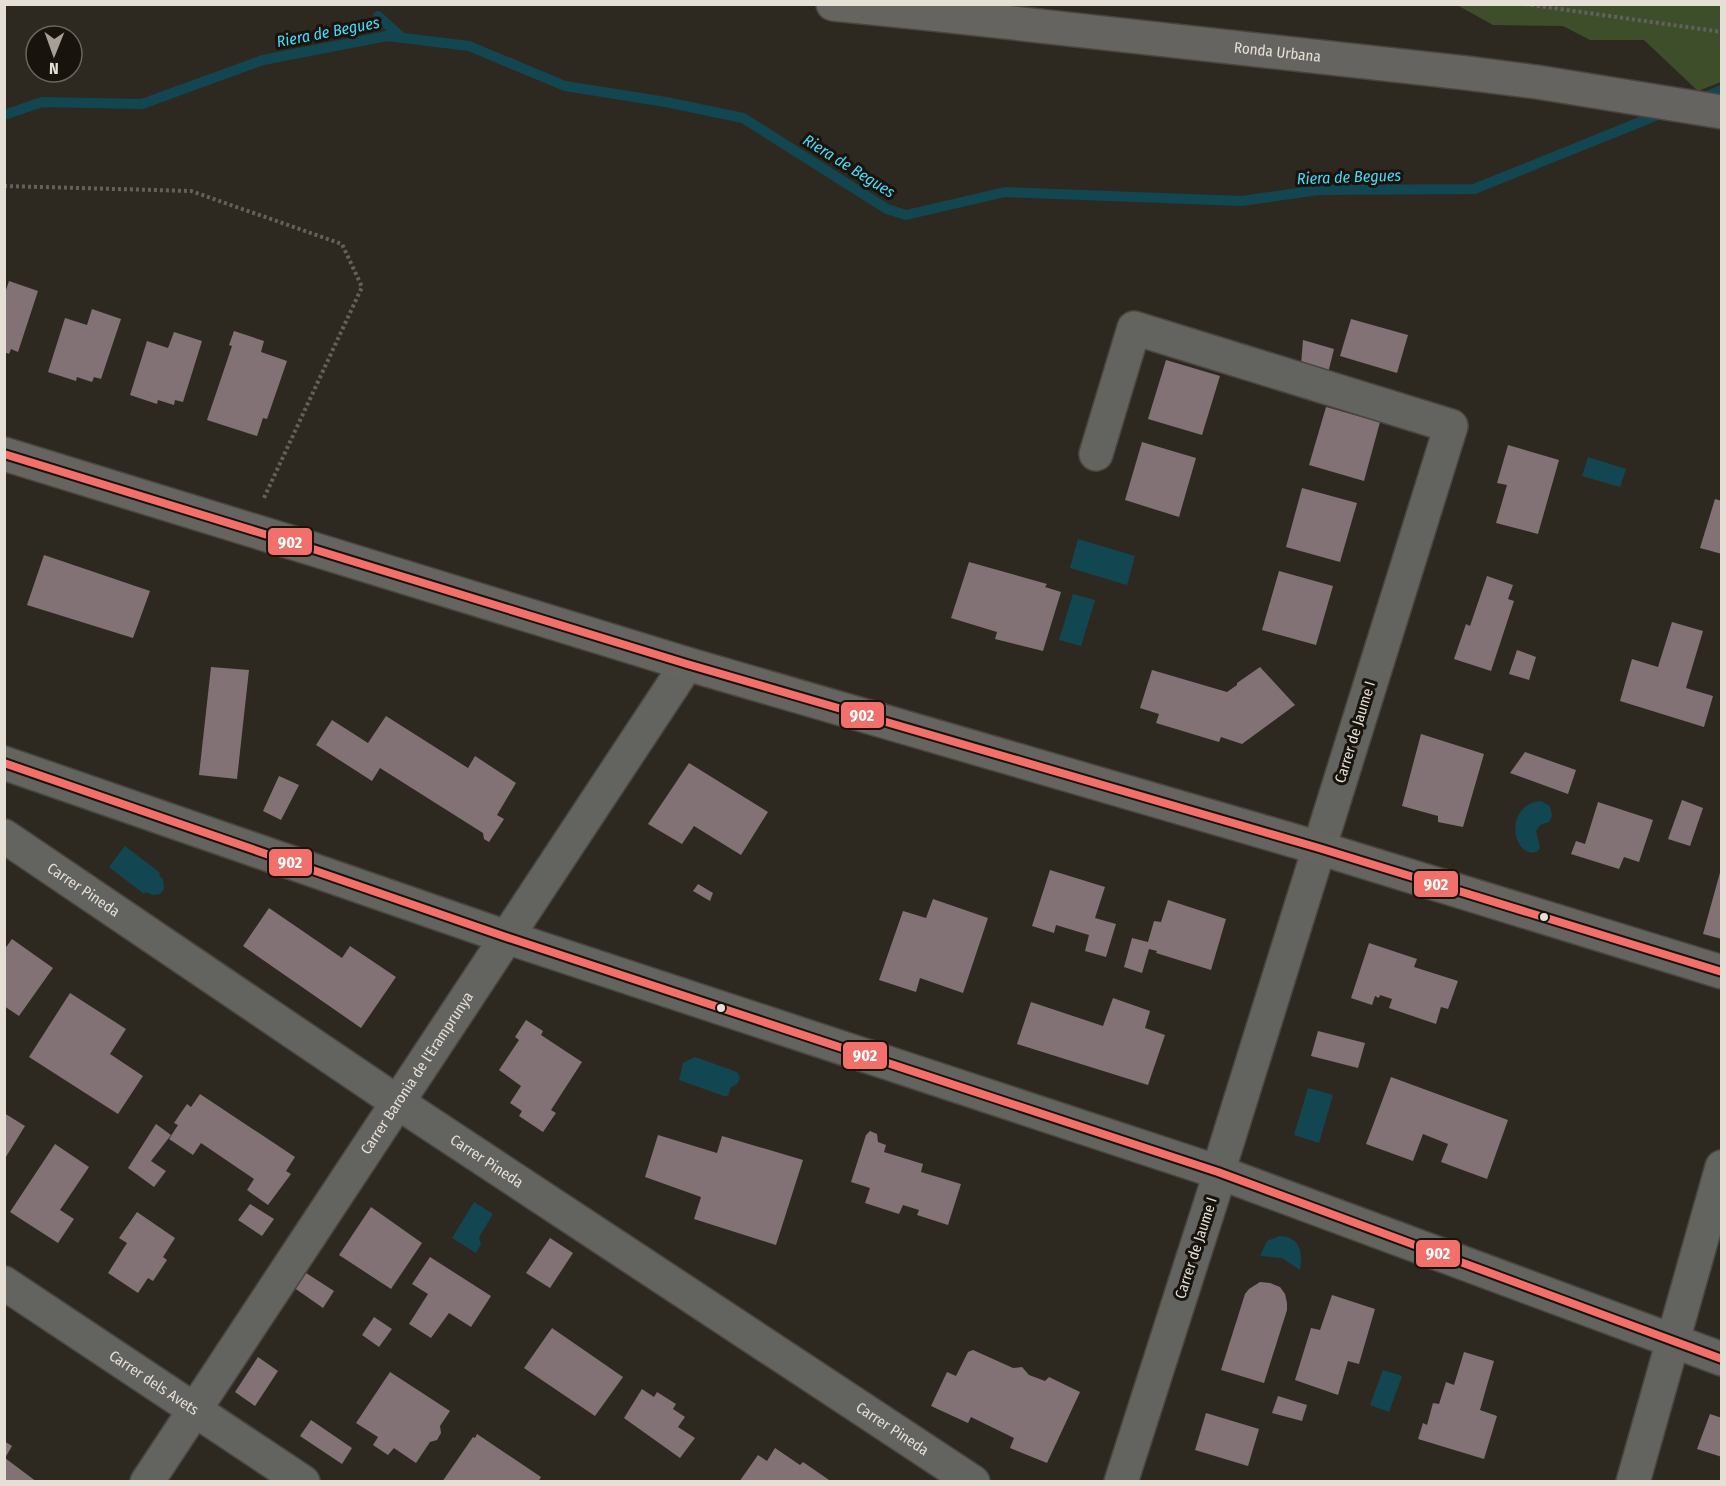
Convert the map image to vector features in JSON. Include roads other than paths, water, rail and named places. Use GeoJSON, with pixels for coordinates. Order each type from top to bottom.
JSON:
{"type":"FeatureCollection","features":[{"type":"Feature","properties":{"kind":"street","name":"Ronda Urbana"},"geometry":{"type":"LineString","coordinates":[[833,4],[1537,82],[1722,112]]}},
{"type":"Feature","properties":{"kind":"street","name":"Carrer de Jaume I"},"geometry":{"type":"LineString","coordinates":[[1096,454],[1134,328],[1451,426],[1218,1172],[1217,1183],[1121,1482]]}},
{"type":"Feature","properties":{"kind":"street"},"geometry":{"type":"LineString","coordinates":[[4,454],[687,664],[1319,848],[1722,972]]}},
{"type":"Feature","properties":{"kind":"street","name":"Carrer Baronia de l'Eramprunya"},"geometry":{"type":"LineString","coordinates":[[147,1482],[687,664]]}},
{"type":"Feature","properties":{"kind":"street"},"geometry":{"type":"LineString","coordinates":[[4,763],[506,937],[1218,1172],[1722,1359]]}},
{"type":"Feature","properties":{"kind":"street","name":"Carrer Pineda"},"geometry":{"type":"LineString","coordinates":[[4,836],[397,1102],[973,1482]]}},
{"type":"Feature","properties":{"kind":"street"},"geometry":{"type":"LineString","coordinates":[[1633,1482],[1722,1167]]}},
{"type":"Feature","properties":{"kind":"street","name":"Carrer dels Avets"},"geometry":{"type":"LineString","coordinates":[[4,1283],[303,1482]]}},
{"type":"Feature","properties":{"kind":"water"},"geometry":{"type":"Polygon","coordinates":[[[1588,457],[1626,469],[1620,487],[1582,476],[1588,457]]]}},
{"type":"Feature","properties":{"kind":"water"},"geometry":{"type":"Polygon","coordinates":[[[1078,539],[1135,556],[1127,585],[1070,568],[1078,539]]]}},
{"type":"Feature","properties":{"kind":"water"},"geometry":{"type":"Polygon","coordinates":[[[1073,594],[1095,600],[1081,646],[1059,640],[1073,594]]]}},
{"type":"Feature","properties":{"kind":"water"},"geometry":{"type":"Polygon","coordinates":[[[1541,801],[1550,806],[1552,816],[1549,822],[1540,825],[1536,831],[1540,848],[1537,852],[1528,852],[1521,847],[1517,839],[1515,830],[1517,820],[1521,811],[1529,804],[1541,801]]]}},
{"type":"Feature","properties":{"kind":"water"},"geometry":{"type":"Polygon","coordinates":[[[125,846],[160,873],[164,889],[160,894],[153,895],[146,892],[144,894],[109,867],[125,846]]]}},
{"type":"Feature","properties":{"kind":"water"},"geometry":{"type":"Polygon","coordinates":[[[695,1057],[737,1072],[740,1078],[737,1084],[731,1087],[728,1096],[679,1080],[683,1063],[695,1057]]]}},
{"type":"Feature","properties":{"kind":"water"},"geometry":{"type":"Polygon","coordinates":[[[1308,1088],[1333,1095],[1319,1143],[1294,1135],[1308,1088]]]}},
{"type":"Feature","properties":{"kind":"water"},"geometry":{"type":"Polygon","coordinates":[[[474,1202],[493,1214],[479,1237],[481,1244],[476,1253],[452,1238],[474,1202]]]}},
{"type":"Feature","properties":{"kind":"water"},"geometry":{"type":"Polygon","coordinates":[[[1280,1236],[1292,1239],[1299,1247],[1300,1270],[1282,1258],[1260,1256],[1267,1241],[1280,1236]]]}},
{"type":"Feature","properties":{"kind":"water"},"geometry":{"type":"Polygon","coordinates":[[[1383,1370],[1402,1376],[1389,1412],[1370,1405],[1383,1370]]]}},
{"type":"Feature","properties":{"kind":"waterway"},"geometry":{"type":"LineString","coordinates":[[378,16],[402,38]]}},
{"type":"Feature","properties":{"kind":"waterway","name":"Riera de Begues"},"geometry":{"type":"LineString","coordinates":[[4,115],[42,102],[142,104],[263,60],[387,36],[469,46],[565,86],[666,102],[743,118],[887,209],[906,215],[1005,192],[1242,201],[1318,190],[1474,189],[1665,112]]}},
{"type":"Feature","properties":{"kind":"waterway","name":"Riera de Begues"},"geometry":{"type":"LineString","coordinates":[[1699,99],[1722,90]]}}]}
